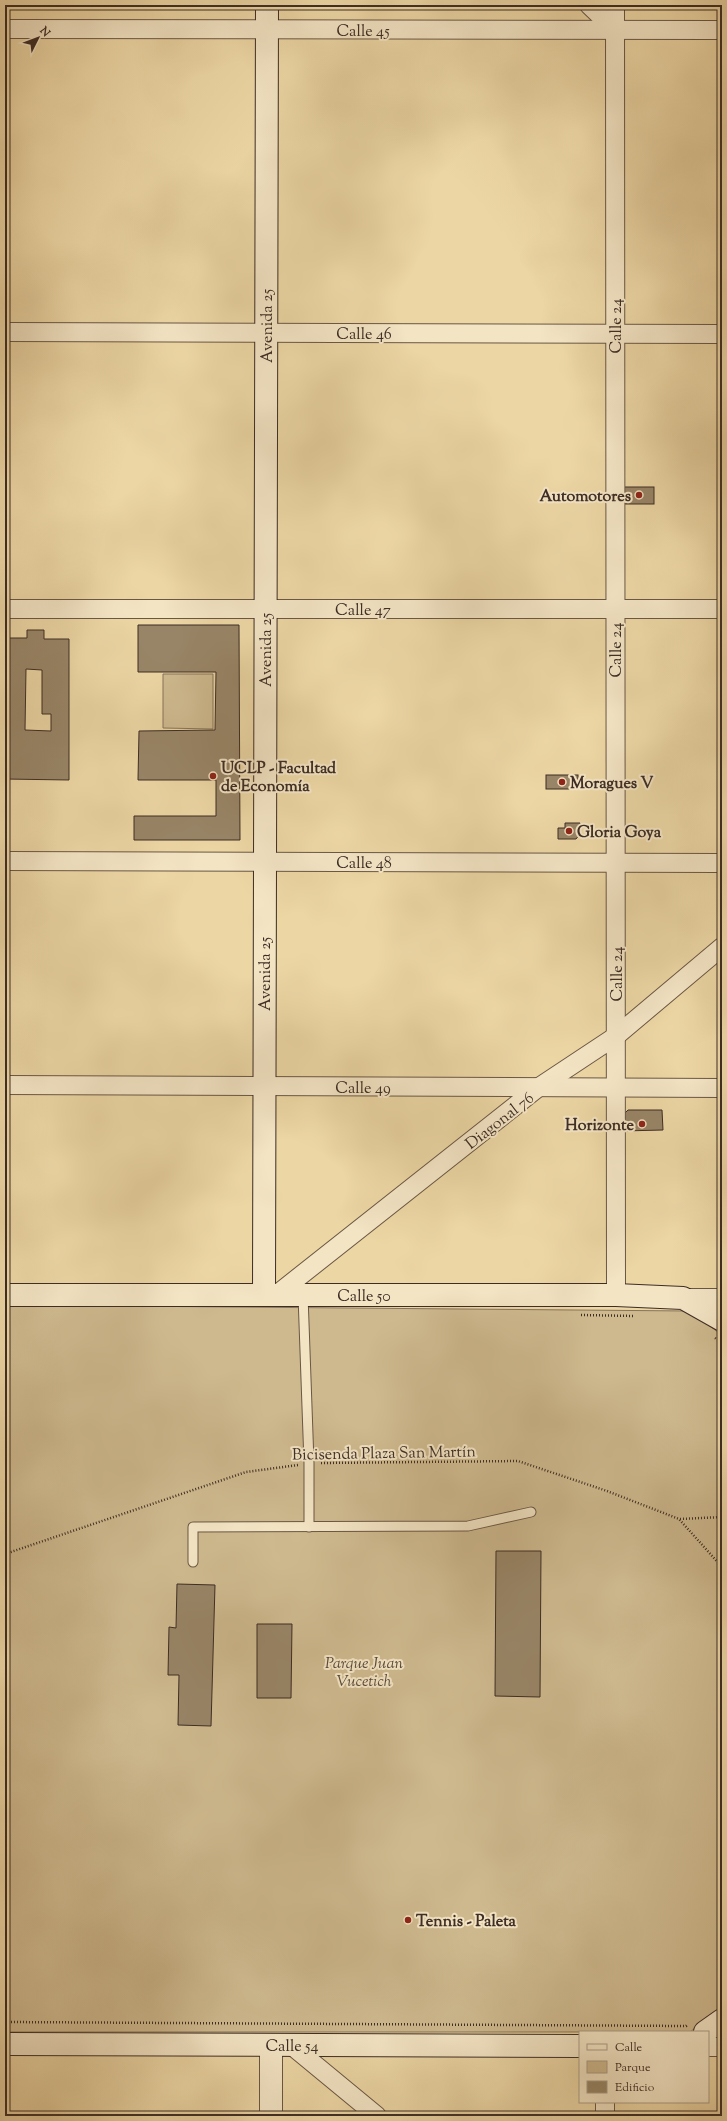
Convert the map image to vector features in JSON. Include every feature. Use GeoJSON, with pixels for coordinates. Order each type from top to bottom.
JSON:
{"type":"FeatureCollection","features":[{"type":"Feature","properties":{"kind":"main road","name":"Avenida 25"},"geometry":{"type":"LineString","coordinates":[[266,5],[271,29]]}},
{"type":"Feature","properties":{"kind":"main road","name":"Avenida 25"},"geometry":{"type":"LineString","coordinates":[[270,1295],[271,29],[276,5]]}},
{"type":"Feature","properties":{"kind":"main road","name":"Calle 50"},"geometry":{"type":"LineString","coordinates":[[5,1295],[270,1295],[302,1285],[683,1298]]}},
{"type":"Feature","properties":{"kind":"main road"},"geometry":{"type":"LineString","coordinates":[[683,1298],[722,1320]]}},
{"type":"Feature","properties":{"kind":"main road"},"geometry":{"type":"LineString","coordinates":[[699,2027],[722,2020]]}},
{"type":"Feature","properties":{"kind":"main road","name":"Calle 54"},"geometry":{"type":"LineString","coordinates":[[5,2044],[579,2046]]}},
{"type":"Feature","properties":{"kind":"main road"},"geometry":{"type":"LineString","coordinates":[[271,2116],[281,2045]]}},
{"type":"Feature","properties":{"kind":"street"},"geometry":{"type":"LineString","coordinates":[[589,5],[615,30]]}},
{"type":"Feature","properties":{"kind":"street","name":"Calle 24"},"geometry":{"type":"LineString","coordinates":[[615,5],[616,1295]]}},
{"type":"Feature","properties":{"kind":"street","name":"Calle 45"},"geometry":{"type":"LineString","coordinates":[[5,29],[722,30]]}},
{"type":"Feature","properties":{"kind":"street","name":"Calle 46"},"geometry":{"type":"LineString","coordinates":[[5,332],[722,334]]}},
{"type":"Feature","properties":{"kind":"street","name":"Calle 47"},"geometry":{"type":"LineString","coordinates":[[5,609],[722,609]]}},
{"type":"Feature","properties":{"kind":"street","name":"Calle 48"},"geometry":{"type":"LineString","coordinates":[[5,861],[722,863]]}},
{"type":"Feature","properties":{"kind":"street","name":"Diagonal 76"},"geometry":{"type":"LineString","coordinates":[[302,1285],[539,1088],[616,1036],[722,947]]}},
{"type":"Feature","properties":{"kind":"street","name":"Calle 49"},"geometry":{"type":"LineString","coordinates":[[5,1085],[722,1088]]}},
{"type":"Feature","properties":{"kind":"street","name":"Calle 50"},"geometry":{"type":"LineString","coordinates":[[683,1298],[722,1298]]}},
{"type":"Feature","properties":{"kind":"street"},"geometry":{"type":"LineString","coordinates":[[281,2045],[378,2116]]}},
{"type":"Feature","properties":{"kind":"street"},"geometry":{"type":"LineString","coordinates":[[709,2046],[722,2047]]}},
{"type":"Feature","properties":{"kind":"street"},"geometry":{"type":"LineString","coordinates":[[605,2103],[605,2116]]}},
{"type":"Feature","properties":{"kind":"lane"},"geometry":{"type":"LineString","coordinates":[[302,1285],[309,1463],[309,1527]]}},
{"type":"Feature","properties":{"kind":"lane"},"geometry":{"type":"LineString","coordinates":[[193,1562],[193,1527],[468,1526],[531,1512]]}},
{"type":"Feature","properties":{"kind":"path","name":"Bicisenda Plaza San Martín"},"geometry":{"type":"LineString","coordinates":[[5,1554],[246,1472],[309,1463],[518,1461],[607,1490],[679,1519],[722,1567]]}},
{"type":"Feature","properties":{"kind":"path"},"geometry":{"type":"LineString","coordinates":[[679,1519],[722,1517]]}},
{"type":"Feature","properties":{"kind":"path"},"geometry":{"type":"LineString","coordinates":[[5,2022],[699,2027]]}},
{"type":"Feature","properties":{"kind":"green space"},"geometry":{"type":"Polygon","coordinates":[[[163,674],[213,674],[213,729],[163,728],[163,674]]]}},
{"type":"Feature","properties":{"kind":"green space","name":"Parque Juan Vucetich"},"geometry":{"type":"Polygon","coordinates":[[[5,1305],[689,1311],[722,1335],[722,2008],[691,2031],[5,2032],[5,1305]]]}},
{"type":"Feature","properties":{"kind":"building","name":"Automotores"},"geometry":{"type":"Polygon","coordinates":[[[623,487],[654,487],[654,504],[623,504],[623,487]]]}},
{"type":"Feature","properties":{"kind":"building"},"geometry":{"type":"Polygon","coordinates":[[[138,625],[239,625],[240,840],[134,840],[134,816],[216,816],[216,780],[138,780],[139,731],[215,730],[216,672],[138,672],[138,625]]]}},
{"type":"Feature","properties":{"kind":"building"},"geometry":{"type":"Polygon","coordinates":[[[27,630],[44,630],[44,639],[69,639],[69,780],[5,779],[5,638],[27,638],[27,630]],[[26,669],[25,730],[51,731],[51,714],[42,714],[42,670],[26,669]]]}},
{"type":"Feature","properties":{"kind":"building","name":"Moragues V"},"geometry":{"type":"Polygon","coordinates":[[[546,775],[578,775],[578,789],[546,789],[546,775]]]}},
{"type":"Feature","properties":{"kind":"building","name":"Gloria Goya"},"geometry":{"type":"Polygon","coordinates":[[[565,823],[580,823],[580,834],[576,839],[558,839],[558,828],[565,828],[565,823]]]}},
{"type":"Feature","properties":{"kind":"building","name":"Horizonte"},"geometry":{"type":"Polygon","coordinates":[[[628,1110],[662,1110],[663,1130],[622,1131],[621,1117],[628,1110]]]}},
{"type":"Feature","properties":{"kind":"building"},"geometry":{"type":"Polygon","coordinates":[[[496,1551],[541,1551],[540,1697],[495,1696],[496,1551]]]}},
{"type":"Feature","properties":{"kind":"building"},"geometry":{"type":"Polygon","coordinates":[[[177,1584],[215,1585],[211,1726],[178,1725],[179,1675],[168,1675],[169,1627],[176,1628],[177,1584]]]}},
{"type":"Feature","properties":{"kind":"building"},"geometry":{"type":"Polygon","coordinates":[[[257,1624],[292,1624],[291,1698],[257,1698],[257,1624]]]}},
{"type":"Feature","properties":{"kind":"place","name":"Automotores"},"geometry":{"type":"Point","coordinates":[639,495]}},
{"type":"Feature","properties":{"kind":"place","name":"UCLP - Facultad de Economía"},"geometry":{"type":"Point","coordinates":[213,776]}},
{"type":"Feature","properties":{"kind":"place","name":"Moragues V"},"geometry":{"type":"Point","coordinates":[562,782]}},
{"type":"Feature","properties":{"kind":"place","name":"Gloria Goya"},"geometry":{"type":"Point","coordinates":[569,831]}},
{"type":"Feature","properties":{"kind":"place","name":"Horizonte"},"geometry":{"type":"Point","coordinates":[642,1124]}},
{"type":"Feature","properties":{"kind":"place","name":"Tennis - Paleta"},"geometry":{"type":"Point","coordinates":[408,1920]}}]}
